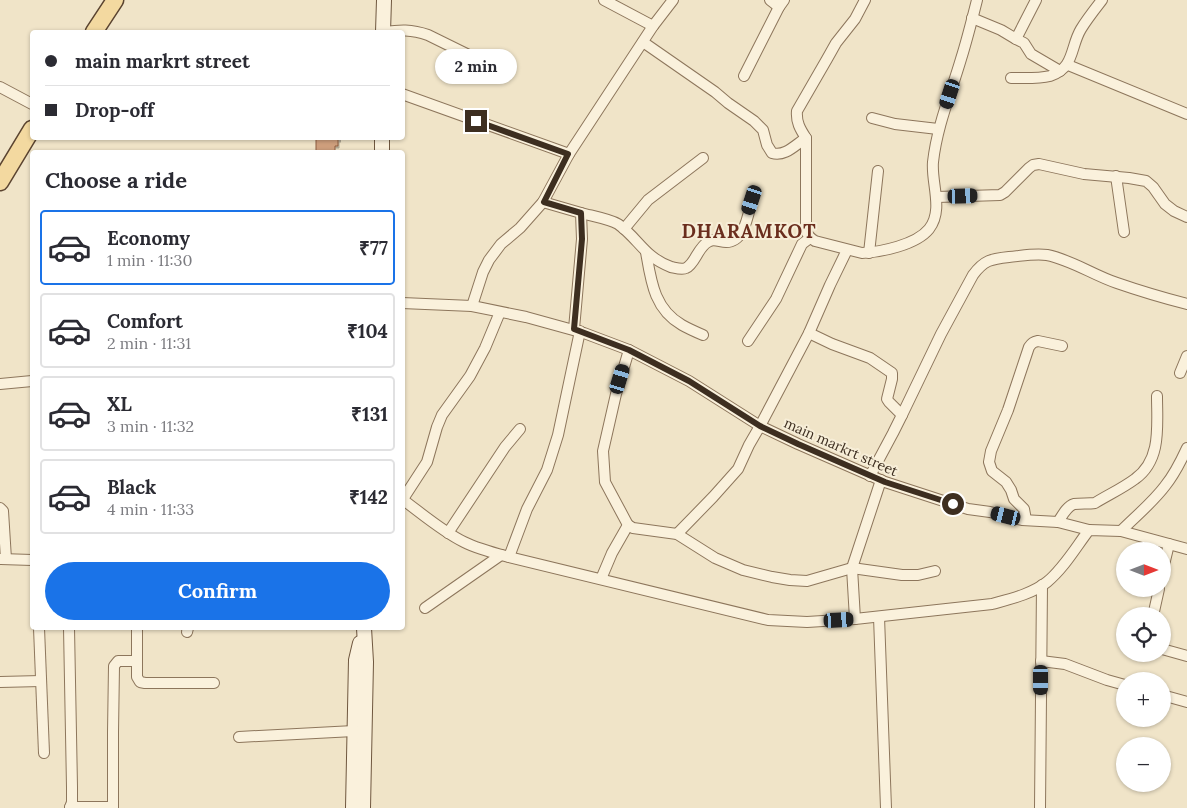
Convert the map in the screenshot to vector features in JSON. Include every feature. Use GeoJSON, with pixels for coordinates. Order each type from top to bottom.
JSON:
{"type":"FeatureCollection","features":[{"type":"Feature","properties":{"kind":"main road"},"geometry":{"type":"LineString","coordinates":[[95,30],[115,0]]}},
{"type":"Feature","properties":{"kind":"main road"},"geometry":{"type":"LineString","coordinates":[[0,182],[30,133]]}},
{"type":"Feature","properties":{"kind":"street"},"geometry":{"type":"LineString","coordinates":[[383,30],[384,0]]}},
{"type":"Feature","properties":{"kind":"street"},"geometry":{"type":"LineString","coordinates":[[604,0],[653,26]]}},
{"type":"Feature","properties":{"kind":"street"},"geometry":{"type":"LineString","coordinates":[[472,306],[483,272],[490,260],[501,244],[520,228],[544,202],[568,154],[642,42],[673,0]]}},
{"type":"Feature","properties":{"kind":"street"},"geometry":{"type":"LineString","coordinates":[[744,76],[781,4],[770,0]]}},
{"type":"Feature","properties":{"kind":"street"},"geometry":{"type":"LineString","coordinates":[[864,0],[854,20],[836,43],[797,111],[797,122],[806,138],[806,231],[810,238],[815,241],[862,253],[897,247],[920,237],[929,228],[934,218],[936,197],[932,164],[938,130],[962,59],[977,0]]}},
{"type":"Feature","properties":{"kind":"street"},"geometry":{"type":"LineString","coordinates":[[1016,39],[1036,0]]}},
{"type":"Feature","properties":{"kind":"street"},"geometry":{"type":"LineString","coordinates":[[1010,78],[1051,76],[1064,68],[1080,30],[1102,0]]}},
{"type":"Feature","properties":{"kind":"street"},"geometry":{"type":"LineString","coordinates":[[972,18],[1001,30],[1024,43],[1031,54],[1187,114]]}},
{"type":"Feature","properties":{"kind":"street"},"geometry":{"type":"LineString","coordinates":[[405,30],[417,31],[428,35],[493,67]]}},
{"type":"Feature","properties":{"kind":"street"},"geometry":{"type":"LineString","coordinates":[[642,42],[754,120],[763,130],[767,145],[772,152],[785,153],[806,138]]}},
{"type":"Feature","properties":{"kind":"street"},"geometry":{"type":"LineString","coordinates":[[0,87],[30,103]]}},
{"type":"Feature","properties":{"kind":"street"},"geometry":{"type":"LineString","coordinates":[[405,95],[568,154]]}},
{"type":"Feature","properties":{"kind":"street"},"geometry":{"type":"LineString","coordinates":[[872,118],[895,124],[938,130]]}},
{"type":"Feature","properties":{"kind":"street"},"geometry":{"type":"LineString","coordinates":[[624,229],[648,200],[703,158]]}},
{"type":"Feature","properties":{"kind":"street"},"geometry":{"type":"LineString","coordinates":[[936,197],[1000,195],[1033,165],[1039,164],[1084,174],[1116,176],[1146,181],[1153,187],[1165,204],[1187,217]]}},
{"type":"Feature","properties":{"kind":"street"},"geometry":{"type":"LineString","coordinates":[[869,253],[878,170]]}},
{"type":"Feature","properties":{"kind":"street"},"geometry":{"type":"LineString","coordinates":[[1116,176],[1124,232]]}},
{"type":"Feature","properties":{"kind":"street"},"geometry":{"type":"LineString","coordinates":[[544,202],[616,223],[656,260],[680,269],[687,268],[690,265],[706,242],[711,240],[728,242],[736,240],[741,235],[752,200]]}},
{"type":"Feature","properties":{"kind":"street"},"geometry":{"type":"LineString","coordinates":[[425,608],[505,556],[547,470],[558,435],[577,330],[582,239],[581,213]]}},
{"type":"Feature","properties":{"kind":"street"},"geometry":{"type":"LineString","coordinates":[[748,341],[776,298],[802,244],[810,238]]}},
{"type":"Feature","properties":{"kind":"street"},"geometry":{"type":"LineString","coordinates":[[677,534],[738,469],[749,444],[809,333],[848,250]]}},
{"type":"Feature","properties":{"kind":"street"},"geometry":{"type":"LineString","coordinates":[[646,252],[655,296],[666,313],[681,325],[703,335]]}},
{"type":"Feature","properties":{"kind":"street"},"geometry":{"type":"LineString","coordinates":[[870,476],[893,434],[941,334],[973,275],[978,267],[986,261],[995,258],[1024,255],[1046,255],[1070,262],[1115,282],[1187,304]]}},
{"type":"Feature","properties":{"kind":"street","name":"main markrt street"},"geometry":{"type":"LineString","coordinates":[[405,303],[472,306],[577,330],[629,350],[689,381],[760,426],[870,476],[922,495],[968,509],[1024,520],[1058,522],[1089,530],[1122,531],[1162,542]]}},
{"type":"Feature","properties":{"kind":"street"},"geometry":{"type":"LineString","coordinates":[[405,496],[427,462],[442,415],[478,362],[500,312]]}},
{"type":"Feature","properties":{"kind":"street"},"geometry":{"type":"LineString","coordinates":[[809,333],[870,358],[892,373],[887,400],[902,415]]}},
{"type":"Feature","properties":{"kind":"street"},"geometry":{"type":"LineString","coordinates":[[1024,520],[1024,509],[1014,499],[1010,487],[992,471],[989,462],[991,451],[1008,410],[1029,347],[1038,341],[1062,346]]}},
{"type":"Feature","properties":{"kind":"street"},"geometry":{"type":"LineString","coordinates":[[629,350],[616,394],[603,451],[605,482],[628,526],[677,534],[715,558],[743,570],[790,580],[807,581],[852,568],[910,576],[935,571]]}},
{"type":"Feature","properties":{"kind":"street"},"geometry":{"type":"LineString","coordinates":[[1180,373],[1187,356]]}},
{"type":"Feature","properties":{"kind":"street"},"geometry":{"type":"LineString","coordinates":[[0,384],[30,382]]}},
{"type":"Feature","properties":{"kind":"street"},"geometry":{"type":"LineString","coordinates":[[1058,522],[1072,505],[1095,503],[1135,479],[1149,465],[1156,445],[1158,431],[1156,396]]}},
{"type":"Feature","properties":{"kind":"street"},"geometry":{"type":"LineString","coordinates":[[448,533],[505,447],[520,429]]}},
{"type":"Feature","properties":{"kind":"street"},"geometry":{"type":"LineString","coordinates":[[1122,531],[1166,485],[1187,448]]}},
{"type":"Feature","properties":{"kind":"street"},"geometry":{"type":"LineString","coordinates":[[855,619],[852,568],[880,480]]}},
{"type":"Feature","properties":{"kind":"street"},"geometry":{"type":"LineString","coordinates":[[405,501],[448,533],[464,542],[505,556],[768,620],[806,622],[879,617],[992,604],[1010,600],[1047,582],[1062,566],[1089,530]]}},
{"type":"Feature","properties":{"kind":"street"},"geometry":{"type":"LineString","coordinates":[[0,508],[3,511],[3,559],[30,560]]}},
{"type":"Feature","properties":{"kind":"street"},"geometry":{"type":"LineString","coordinates":[[601,579],[612,553],[628,526]]}},
{"type":"Feature","properties":{"kind":"street","name":"main markrt street"},"geometry":{"type":"LineString","coordinates":[[1171,545],[1187,549]]}},
{"type":"Feature","properties":{"kind":"street"},"geometry":{"type":"LineString","coordinates":[[1040,808],[1042,585]]}},
{"type":"Feature","properties":{"kind":"street"},"geometry":{"type":"LineString","coordinates":[[879,617],[886,808]]}},
{"type":"Feature","properties":{"kind":"street"},"geometry":{"type":"LineString","coordinates":[[39,630],[44,753]]}},
{"type":"Feature","properties":{"kind":"street"},"geometry":{"type":"LineString","coordinates":[[69,630],[72,787],[70,807],[113,808],[114,666],[118,661],[137,661]]}},
{"type":"Feature","properties":{"kind":"street"},"geometry":{"type":"LineString","coordinates":[[137,630],[137,677],[140,682],[214,683]]}},
{"type":"Feature","properties":{"kind":"street"},"geometry":{"type":"LineString","coordinates":[[353,808],[356,660],[364,630]]}},
{"type":"Feature","properties":{"kind":"street"},"geometry":{"type":"LineString","coordinates":[[363,808],[366,662],[364,630]]}},
{"type":"Feature","properties":{"kind":"street"},"geometry":{"type":"LineString","coordinates":[[1171,652],[1187,656]]}},
{"type":"Feature","properties":{"kind":"street"},"geometry":{"type":"LineString","coordinates":[[1041,661],[1065,664],[1116,682]]}},
{"type":"Feature","properties":{"kind":"street"},"geometry":{"type":"LineString","coordinates":[[0,682],[41,681]]}},
{"type":"Feature","properties":{"kind":"street"},"geometry":{"type":"LineString","coordinates":[[1171,698],[1187,702]]}},
{"type":"Feature","properties":{"kind":"street"},"geometry":{"type":"LineString","coordinates":[[239,737],[354,731]]}},
{"type":"Feature","properties":{"kind":"building"},"geometry":{"type":"Polygon","coordinates":[[[316,140],[338,140],[338,146],[335,146],[335,150],[316,150],[316,140]]]}},
{"type":"Feature","properties":{"kind":"district","name":"DHARAMKOT"},"geometry":{"type":"Point","coordinates":[749,231]}},
{"type":"Feature","properties":{"kind":"route"},"geometry":{"type":"LineString","coordinates":[[476,121],[568,154],[544,202],[581,213],[582,239],[574,329],[629,350],[689,381],[760,426],[798,444],[885,482],[953,504]]}}]}
